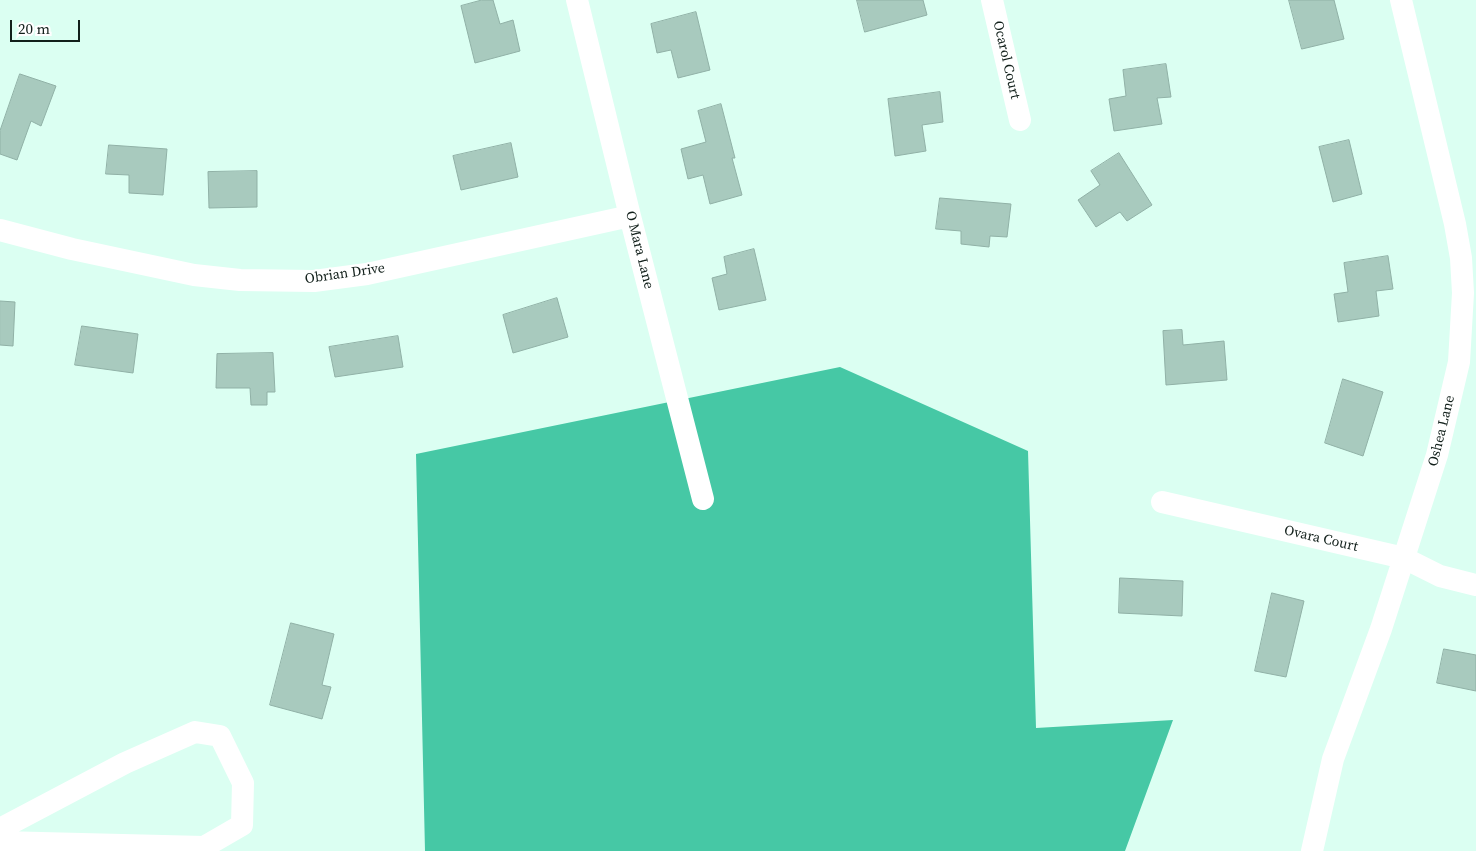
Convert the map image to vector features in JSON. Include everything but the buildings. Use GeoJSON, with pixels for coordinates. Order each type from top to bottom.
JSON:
{"type":"FeatureCollection","features":[{"type":"Feature","properties":{"kind":"street","name":"O Mara Lane"},"geometry":{"type":"LineString","coordinates":[[577,0],[702,499]]}},
{"type":"Feature","properties":{"kind":"street","name":"Ocarol Court"},"geometry":{"type":"LineString","coordinates":[[992,0],[1020,120]]}},
{"type":"Feature","properties":{"kind":"street","name":"Oshea Lane"},"geometry":{"type":"LineString","coordinates":[[1312,851],[1333,759],[1382,629],[1437,455],[1459,362],[1464,293],[1461,258],[1455,224],[1402,0]]}},
{"type":"Feature","properties":{"kind":"street","name":"Obrian Drive"},"geometry":{"type":"LineString","coordinates":[[0,230],[72,249],[194,275],[240,280],[314,281],[367,274],[630,216]]}},
{"type":"Feature","properties":{"kind":"street","name":"Ovara Court"},"geometry":{"type":"LineString","coordinates":[[1162,502],[1404,558],[1440,576],[1476,585]]}},
{"type":"Feature","properties":{"kind":"street"},"geometry":{"type":"LineString","coordinates":[[0,829],[125,763],[195,732],[220,736],[243,784],[242,825],[204,847],[0,842]]}},
{"type":"Feature","properties":{"kind":"green space"},"geometry":{"type":"Polygon","coordinates":[[[840,367],[1028,451],[1036,728],[1173,720],[1125,851],[425,851],[416,454],[840,367]]]}}]}
